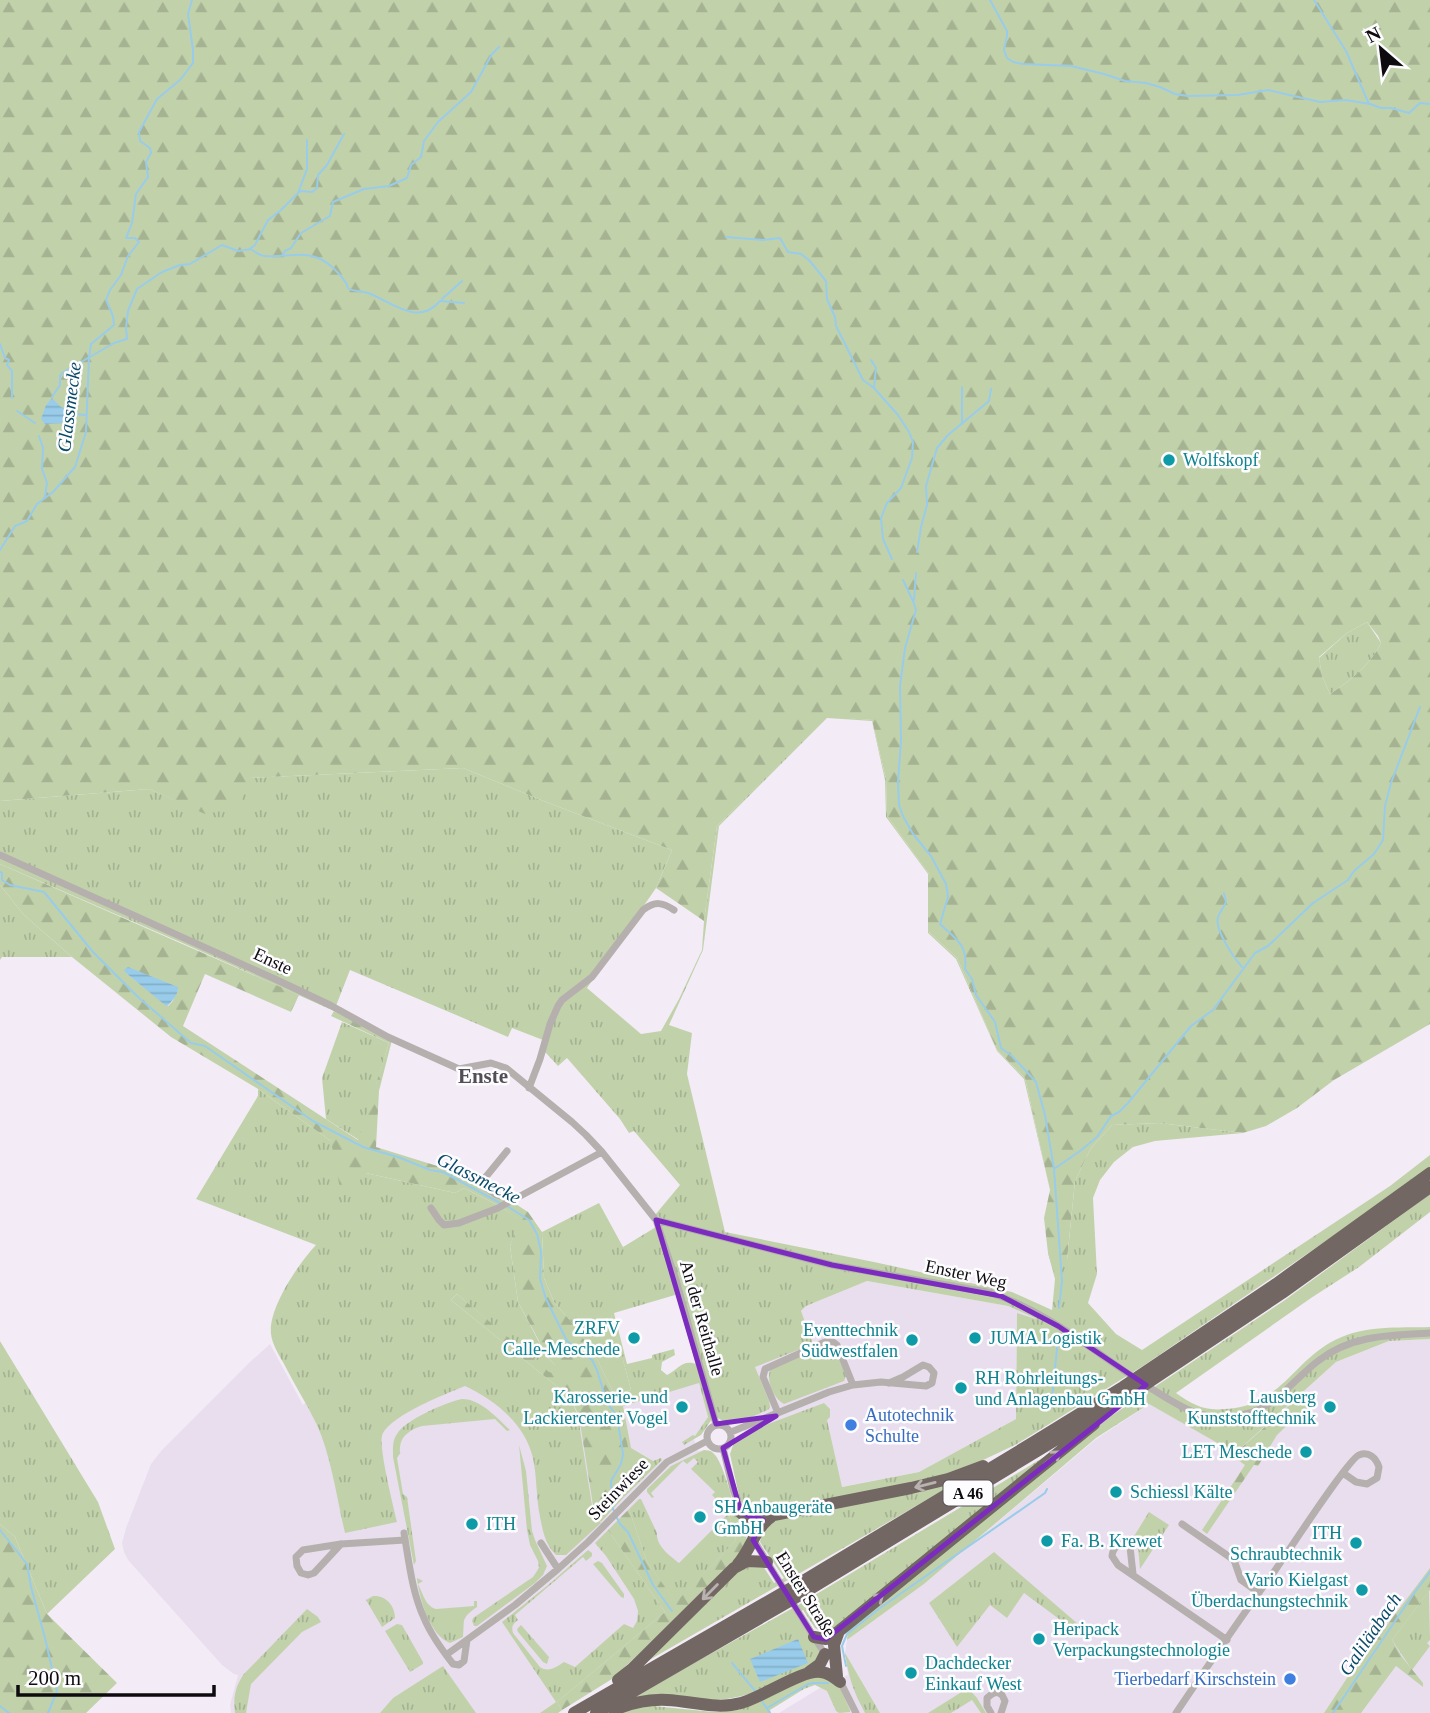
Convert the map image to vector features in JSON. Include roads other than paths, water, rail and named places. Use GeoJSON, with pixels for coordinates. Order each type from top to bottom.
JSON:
{"type":"FeatureCollection","features":[{"type":"Feature","properties":{"kind":"highway","name":"A 46"},"geometry":{"type":"LineString","coordinates":[[1160,1369],[1430,1173]]}},
{"type":"Feature","properties":{"kind":"highway","name":"A 46"},"geometry":{"type":"LineString","coordinates":[[572,1713],[802,1588],[1127,1390],[1282,1293],[1430,1187]]}},
{"type":"Feature","properties":{"kind":"highway","name":"A 46"},"geometry":{"type":"LineString","coordinates":[[802,1588],[1034,1442],[1127,1390]]}},
{"type":"Feature","properties":{"kind":"highway"},"geometry":{"type":"LineString","coordinates":[[814,1637],[826,1639],[839,1631],[1127,1390]]}},
{"type":"Feature","properties":{"kind":"highway"},"geometry":{"type":"LineString","coordinates":[[741,1513],[755,1518],[775,1515],[941,1481],[973,1470],[1034,1442]]}},
{"type":"Feature","properties":{"kind":"highway"},"geometry":{"type":"LineString","coordinates":[[572,1713],[632,1669],[734,1568],[745,1556],[764,1522],[775,1515]]}},
{"type":"Feature","properties":{"kind":"highway"},"geometry":{"type":"LineString","coordinates":[[734,1568],[747,1561],[767,1562]]}},
{"type":"Feature","properties":{"kind":"highway","name":"A 46"},"geometry":{"type":"LineString","coordinates":[[596,1713],[774,1604]]}},
{"type":"Feature","properties":{"kind":"highway"},"geometry":{"type":"LineString","coordinates":[[839,1631],[834,1645],[839,1679]]}},
{"type":"Feature","properties":{"kind":"highway"},"geometry":{"type":"LineString","coordinates":[[607,1713],[631,1703],[645,1701],[670,1700],[722,1706],[740,1703],[809,1672],[820,1664],[825,1654]]}},
{"type":"Feature","properties":{"kind":"highway"},"geometry":{"type":"LineString","coordinates":[[809,1672],[826,1673],[839,1679]]}},
{"type":"Feature","properties":{"kind":"street","name":"Enste"},"geometry":{"type":"LineString","coordinates":[[0,855],[277,980],[388,1037],[459,1069],[482,1064],[498,1064],[506,1068],[572,1122],[602,1152],[656,1220]]}},
{"type":"Feature","properties":{"kind":"street"},"geometry":{"type":"LineString","coordinates":[[529,1088],[550,1024],[562,1000],[592,977],[643,910],[657,903],[674,910]]}},
{"type":"Feature","properties":{"kind":"street"},"geometry":{"type":"LineString","coordinates":[[508,1151],[480,1184],[510,1200]]}},
{"type":"Feature","properties":{"kind":"street"},"geometry":{"type":"LineString","coordinates":[[431,1208],[442,1223],[451,1225],[473,1219],[602,1152]]}},
{"type":"Feature","properties":{"kind":"street","name":"Enster Weg"},"geometry":{"type":"LineString","coordinates":[[656,1220],[832,1265],[1001,1296],[1058,1326],[1181,1407],[1208,1416],[1238,1416],[1259,1409],[1281,1395],[1319,1360],[1348,1344],[1373,1337],[1430,1333]]}},
{"type":"Feature","properties":{"kind":"street","name":"An der Reithalle"},"geometry":{"type":"LineString","coordinates":[[656,1220],[676,1280],[716,1424]]}},
{"type":"Feature","properties":{"kind":"street"},"geometry":{"type":"LineString","coordinates":[[778,1413],[763,1377],[765,1368],[825,1342],[831,1341],[837,1345],[853,1385]]}},
{"type":"Feature","properties":{"kind":"street"},"geometry":{"type":"LineString","coordinates":[[731,1432],[853,1385],[875,1382],[922,1387],[932,1383],[934,1373],[923,1365],[889,1383]]}},
{"type":"Feature","properties":{"kind":"street"},"geometry":{"type":"LineString","coordinates":[[716,1424],[726,1426],[731,1432],[730,1443],[723,1448],[714,1448],[707,1441],[708,1430],[716,1424]]}},
{"type":"Feature","properties":{"kind":"street","name":"Steinwiese"},"geometry":{"type":"LineString","coordinates":[[467,1640],[462,1664],[453,1664],[446,1654],[515,1605],[558,1569],[611,1520],[667,1462],[707,1441]]}},
{"type":"Feature","properties":{"kind":"street","name":"Enster Straße"},"geometry":{"type":"LineString","coordinates":[[723,1448],[741,1513],[753,1540],[825,1654],[856,1713]]}},
{"type":"Feature","properties":{"kind":"street"},"geometry":{"type":"LineString","coordinates":[[1176,1713],[1354,1457],[1370,1455],[1380,1467],[1377,1478],[1367,1484],[1356,1482],[1343,1473]]}},
{"type":"Feature","properties":{"kind":"street"},"geometry":{"type":"LineString","coordinates":[[1182,1524],[1234,1560],[1239,1578],[1259,1593]]}},
{"type":"Feature","properties":{"kind":"street"},"geometry":{"type":"LineString","coordinates":[[341,1544],[314,1573],[301,1573],[296,1557],[303,1550],[341,1544],[404,1536],[419,1606],[429,1629],[446,1654]]}},
{"type":"Feature","properties":{"kind":"street"},"geometry":{"type":"LineString","coordinates":[[541,1543],[558,1569]]}},
{"type":"Feature","properties":{"kind":"street"},"geometry":{"type":"LineString","coordinates":[[1133,1574],[1227,1640]]}},
{"type":"Feature","properties":{"kind":"street"},"geometry":{"type":"LineString","coordinates":[[991,1713],[987,1699],[997,1692],[1002,1695],[1004,1701],[1001,1713]]}},
{"type":"Feature","properties":{"kind":"water"},"geometry":{"type":"Polygon","coordinates":[[[52,398],[68,410],[66,423],[45,424],[41,419],[52,398]]]}},
{"type":"Feature","properties":{"kind":"water"},"geometry":{"type":"Polygon","coordinates":[[[128,967],[178,987],[175,997],[165,1005],[126,973],[124,970],[128,967]]]}},
{"type":"Feature","properties":{"kind":"water"},"geometry":{"type":"Polygon","coordinates":[[[798,1639],[808,1663],[760,1682],[750,1659],[798,1639]]]}},
{"type":"Feature","properties":{"kind":"waterway","name":"Glassmecke"},"geometry":{"type":"LineString","coordinates":[[0,550],[15,526],[27,521],[37,504],[53,492],[75,467],[86,432],[91,344],[114,325],[106,300],[121,275],[128,256],[139,242],[135,238],[126,238],[132,223],[136,194],[148,177],[146,162],[151,153],[150,148],[140,141],[139,132],[157,99],[180,80],[193,63],[188,14],[192,0]]}},
{"type":"Feature","properties":{"kind":"waterway"},"geometry":{"type":"LineString","coordinates":[[990,0],[1007,31],[1004,50],[1007,58],[1013,62],[1071,66],[1125,81],[1146,83],[1188,96],[1238,95],[1268,90],[1320,102],[1346,100],[1409,113],[1420,103],[1430,104]]}},
{"type":"Feature","properties":{"kind":"waterway"},"geometry":{"type":"LineString","coordinates":[[1314,0],[1346,51],[1369,104]]}},
{"type":"Feature","properties":{"kind":"waterway"},"geometry":{"type":"LineString","coordinates":[[283,254],[291,248],[301,233],[330,216],[333,202],[364,189],[389,186],[407,178],[411,165],[421,157],[424,141],[438,122],[471,92],[492,54],[499,47]]}},
{"type":"Feature","properties":{"kind":"waterway"},"geometry":{"type":"LineString","coordinates":[[251,248],[268,220],[300,191],[312,192],[317,188],[318,175],[327,165],[344,134]]}},
{"type":"Feature","properties":{"kind":"waterway"},"geometry":{"type":"LineString","coordinates":[[298,193],[307,169],[307,140]]}},
{"type":"Feature","properties":{"kind":"waterway"},"geometry":{"type":"LineString","coordinates":[[726,237],[763,240],[780,238],[788,252],[801,254],[809,260],[826,281],[827,299],[836,326],[863,380],[874,388],[898,415],[909,432],[913,442],[912,458],[901,488],[887,503],[881,518],[883,539],[892,559]]}},
{"type":"Feature","properties":{"kind":"waterway"},"geometry":{"type":"LineString","coordinates":[[52,397],[60,385],[62,373],[114,343],[127,339],[128,311],[137,289],[162,272],[190,264],[222,245],[238,251],[251,249],[263,256],[305,255],[318,258],[337,272],[349,289],[368,293],[405,310],[423,312],[440,301],[464,303]]}},
{"type":"Feature","properties":{"kind":"waterway"},"geometry":{"type":"LineString","coordinates":[[442,299],[462,281]]}},
{"type":"Feature","properties":{"kind":"waterway"},"geometry":{"type":"LineString","coordinates":[[0,344],[5,358],[9,360],[7,365],[12,371],[12,398]]}},
{"type":"Feature","properties":{"kind":"waterway"},"geometry":{"type":"LineString","coordinates":[[871,360],[876,368],[874,388]]}},
{"type":"Feature","properties":{"kind":"waterway"},"geometry":{"type":"LineString","coordinates":[[962,387],[962,424]]}},
{"type":"Feature","properties":{"kind":"waterway"},"geometry":{"type":"LineString","coordinates":[[917,552],[927,505],[926,486],[937,448],[948,435],[989,401],[991,389]]}},
{"type":"Feature","properties":{"kind":"waterway"},"geometry":{"type":"LineString","coordinates":[[17,411],[35,423]]}},
{"type":"Feature","properties":{"kind":"waterway"},"geometry":{"type":"LineString","coordinates":[[67,413],[85,415]]}},
{"type":"Feature","properties":{"kind":"waterway"},"geometry":{"type":"LineString","coordinates":[[39,436],[43,448],[42,469],[47,483],[45,496]]}},
{"type":"Feature","properties":{"kind":"waterway"},"geometry":{"type":"LineString","coordinates":[[914,600],[916,573]]}},
{"type":"Feature","properties":{"kind":"waterway"},"geometry":{"type":"LineString","coordinates":[[903,580],[916,610],[905,648],[900,686],[899,805],[913,834],[931,856],[946,884],[948,897],[940,924],[963,948],[965,969],[972,979],[976,995],[995,1022],[1001,1048],[1036,1082],[1045,1115],[1054,1169],[1062,1281],[1059,1308]]}},
{"type":"Feature","properties":{"kind":"waterway"},"geometry":{"type":"LineString","coordinates":[[1054,1169],[1097,1137],[1111,1116],[1128,1103],[1191,1026],[1213,1010],[1255,953],[1268,946],[1313,903],[1348,880],[1354,871],[1374,854],[1383,840],[1385,806],[1391,783],[1420,707]]}},
{"type":"Feature","properties":{"kind":"waterway","name":"Glassmecke"},"geometry":{"type":"LineString","coordinates":[[0,872],[2,880],[10,885],[44,892],[93,952],[138,997],[191,1043],[205,1046],[313,1121],[363,1147],[443,1172],[502,1204]]}},
{"type":"Feature","properties":{"kind":"waterway"},"geometry":{"type":"LineString","coordinates":[[1224,893],[1226,902],[1218,917],[1219,929],[1242,967]]}},
{"type":"Feature","properties":{"kind":"waterway","name":"Glassmecke"},"geometry":{"type":"LineString","coordinates":[[507,1206],[529,1220],[537,1234],[541,1251],[540,1279],[546,1299],[567,1341],[592,1360],[607,1403],[617,1416],[623,1454],[621,1464],[611,1481],[614,1511]]}},
{"type":"Feature","properties":{"kind":"waterway"},"geometry":{"type":"LineString","coordinates":[[1051,1408],[1058,1339]]}},
{"type":"Feature","properties":{"kind":"waterway"},"geometry":{"type":"LineString","coordinates":[[846,1666],[842,1646],[847,1634],[1047,1489]]}},
{"type":"Feature","properties":{"kind":"waterway","name":"Glassmecke"},"geometry":{"type":"LineString","coordinates":[[616,1516],[628,1532],[653,1585],[672,1611]]}},
{"type":"Feature","properties":{"kind":"waterway"},"geometry":{"type":"LineString","coordinates":[[0,1530],[27,1564],[57,1691],[48,1713]]}},
{"type":"Feature","properties":{"kind":"waterway","name":"Galiläabach"},"geometry":{"type":"LineString","coordinates":[[1333,1713],[1430,1572]]}},
{"type":"Feature","properties":{"kind":"waterway","name":"Glassmecke"},"geometry":{"type":"LineString","coordinates":[[732,1663],[756,1692]]}},
{"type":"Feature","properties":{"kind":"waterway"},"geometry":{"type":"LineString","coordinates":[[767,1708],[808,1684],[828,1683]]}},
{"type":"Feature","properties":{"kind":"waterway","name":"Glassmecke"},"geometry":{"type":"LineString","coordinates":[[761,1700],[770,1713]]}},
{"type":"Feature","properties":{"kind":"waterway"},"geometry":{"type":"LineString","coordinates":[[0,1706],[9,1713]]}},
{"type":"Feature","properties":{"kind":"place","name":"Wolfskopf"},"geometry":{"type":"Point","coordinates":[1169,460]}},
{"type":"Feature","properties":{"kind":"place","name":"ZRFV Calle-Meschede"},"geometry":{"type":"Point","coordinates":[634,1338]}},
{"type":"Feature","properties":{"kind":"place","name":"JUMA Logistik"},"geometry":{"type":"Point","coordinates":[975,1338]}},
{"type":"Feature","properties":{"kind":"place","name":"Eventtechnik Südwestfalen"},"geometry":{"type":"Point","coordinates":[912,1340]}},
{"type":"Feature","properties":{"kind":"place","name":"RH Rohrleitungs- und Anlagenbau GmbH"},"geometry":{"type":"Point","coordinates":[961,1388]}},
{"type":"Feature","properties":{"kind":"place","name":"Karosserie- und Lackiercenter Vogel"},"geometry":{"type":"Point","coordinates":[682,1407]}},
{"type":"Feature","properties":{"kind":"place","name":"Lausberg Kunststofftechnik"},"geometry":{"type":"Point","coordinates":[1330,1407]}},
{"type":"Feature","properties":{"kind":"place","name":"Autotechnik Schulte"},"geometry":{"type":"Point","coordinates":[851,1425]}},
{"type":"Feature","properties":{"kind":"place","name":"LET Meschede"},"geometry":{"type":"Point","coordinates":[1306,1452]}},
{"type":"Feature","properties":{"kind":"place","name":"Schiessl Kälte"},"geometry":{"type":"Point","coordinates":[1116,1492]}},
{"type":"Feature","properties":{"kind":"place","name":"SH Anbaugeräte GmbH"},"geometry":{"type":"Point","coordinates":[700,1517]}},
{"type":"Feature","properties":{"kind":"place","name":"ITH"},"geometry":{"type":"Point","coordinates":[472,1524]}},
{"type":"Feature","properties":{"kind":"place","name":"Fa. B. Krewet"},"geometry":{"type":"Point","coordinates":[1047,1541]}},
{"type":"Feature","properties":{"kind":"place","name":"ITH Schraubtechnik"},"geometry":{"type":"Point","coordinates":[1356,1543]}},
{"type":"Feature","properties":{"kind":"place","name":"Vario Kielgast Überdachungstechnik"},"geometry":{"type":"Point","coordinates":[1362,1590]}},
{"type":"Feature","properties":{"kind":"place","name":"Heripack Verpackungstechnologie"},"geometry":{"type":"Point","coordinates":[1039,1639]}},
{"type":"Feature","properties":{"kind":"place","name":"Dachdecker Einkauf West"},"geometry":{"type":"Point","coordinates":[911,1673]}},
{"type":"Feature","properties":{"kind":"place","name":"Tierbedarf Kirschstein"},"geometry":{"type":"Point","coordinates":[1290,1679]}},
{"type":"Feature","properties":{"kind":"district","name":"Enste"},"geometry":{"type":"Point","coordinates":[483,1076]}}]}
